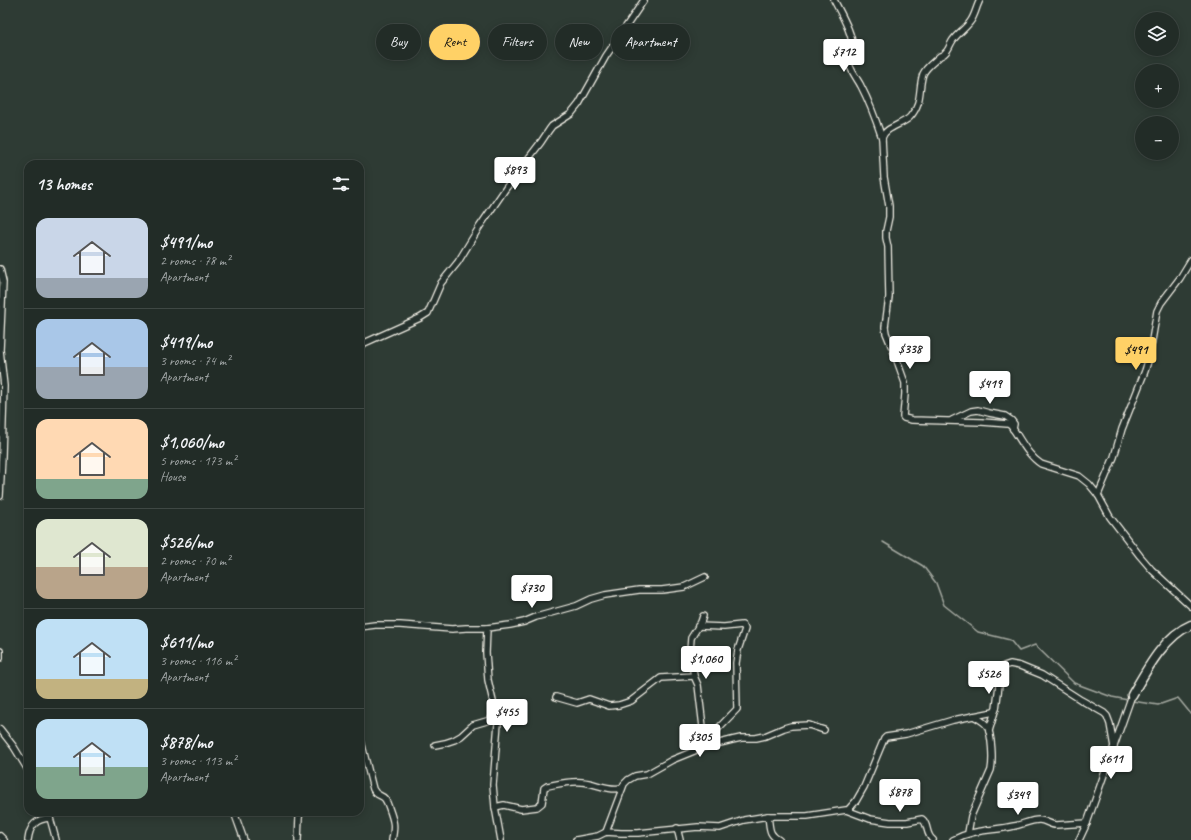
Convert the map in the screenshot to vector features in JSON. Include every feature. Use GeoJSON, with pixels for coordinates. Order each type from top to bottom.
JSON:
{"type":"FeatureCollection","features":[{"type":"Feature","properties":{"kind":"street"},"geometry":{"type":"LineString","coordinates":[[364,343],[428,313],[441,283],[458,262],[506,188],[552,126],[571,114],[579,104],[606,56],[644,0]]}},
{"type":"Feature","properties":{"kind":"street"},"geometry":{"type":"LineString","coordinates":[[834,0],[849,30],[852,43],[852,52],[848,58],[849,64],[870,106],[882,138],[884,177],[889,211],[886,231],[888,247],[889,297],[885,327],[904,383],[905,394],[902,416],[912,420],[1008,424],[1037,462],[1079,476],[1089,484],[1098,495],[1110,517],[1140,556],[1152,570],[1191,606]]}},
{"type":"Feature","properties":{"kind":"street"},"geometry":{"type":"LineString","coordinates":[[882,138],[883,134],[888,130],[903,123],[910,116],[918,104],[924,73],[927,68],[940,56],[945,54],[951,41],[969,24],[980,0]]}},
{"type":"Feature","properties":{"kind":"street"},"geometry":{"type":"LineString","coordinates":[[1098,495],[1114,457],[1122,429],[1145,371],[1149,358],[1157,312],[1161,302],[1180,278],[1191,260]]}},
{"type":"Feature","properties":{"kind":"street"},"geometry":{"type":"LineString","coordinates":[[0,269],[3,282],[0,350],[4,386],[0,496]]}},
{"type":"Feature","properties":{"kind":"street"},"geometry":{"type":"LineString","coordinates":[[949,421],[971,411],[978,410],[1005,416],[1014,424],[1013,429]]}},
{"type":"Feature","properties":{"kind":"street"},"geometry":{"type":"LineString","coordinates":[[364,626],[400,625],[444,629],[487,628],[524,622],[606,595],[639,590],[662,590],[684,587],[705,577]]}},
{"type":"Feature","properties":{"kind":"street"},"geometry":{"type":"LineString","coordinates":[[703,616],[691,638],[690,651],[694,676],[698,685],[706,744]]}},
{"type":"Feature","properties":{"kind":"street"},"geometry":{"type":"LineString","coordinates":[[576,840],[596,838],[606,832],[622,788],[628,780],[635,776],[647,774],[672,760],[704,747],[737,709],[736,663],[738,650],[745,629],[742,625],[724,627],[698,626]]}},
{"type":"Feature","properties":{"kind":"street"},"geometry":{"type":"LineString","coordinates":[[1079,840],[1087,823],[1132,695],[1152,660],[1176,635],[1191,625]]}},
{"type":"Feature","properties":{"kind":"street"},"geometry":{"type":"LineString","coordinates":[[487,628],[486,653],[488,680],[497,718],[498,732],[494,785],[495,807],[501,840]]}},
{"type":"Feature","properties":{"kind":"street"},"geometry":{"type":"LineString","coordinates":[[0,651],[0,658]]}},
{"type":"Feature","properties":{"kind":"street"},"geometry":{"type":"LineString","coordinates":[[968,833],[971,816],[991,770],[992,764],[989,731],[995,710],[1001,669],[1004,666],[1010,664],[1020,666],[1042,675],[1104,713],[1110,724],[1114,746]]}},
{"type":"Feature","properties":{"kind":"street"},"geometry":{"type":"LineString","coordinates":[[556,697],[577,703],[589,699],[609,706],[619,705],[631,701],[661,678],[694,676]]}},
{"type":"Feature","properties":{"kind":"street"},"geometry":{"type":"LineString","coordinates":[[848,810],[856,802],[864,787],[882,741],[886,737],[906,734],[953,720],[989,713],[995,710]]}},
{"type":"Feature","properties":{"kind":"street"},"geometry":{"type":"LineString","coordinates":[[974,716],[984,723],[989,731]]}},
{"type":"Feature","properties":{"kind":"street"},"geometry":{"type":"LineString","coordinates":[[435,745],[454,740],[473,725],[497,718]]}},
{"type":"Feature","properties":{"kind":"street"},"geometry":{"type":"LineString","coordinates":[[706,744],[741,738],[765,736],[792,726],[809,726],[824,730]]}},
{"type":"Feature","properties":{"kind":"street"},"geometry":{"type":"LineString","coordinates":[[0,729],[24,763]]}},
{"type":"Feature","properties":{"kind":"street"},"geometry":{"type":"LineString","coordinates":[[364,753],[373,789],[376,794],[386,800],[394,821],[392,840]]}},
{"type":"Feature","properties":{"kind":"street"},"geometry":{"type":"LineString","coordinates":[[495,807],[504,805],[521,809],[537,807],[542,803],[544,788],[547,786],[582,782],[614,790],[622,788]]}},
{"type":"Feature","properties":{"kind":"street"},"geometry":{"type":"LineString","coordinates":[[606,832],[638,833],[677,828],[720,828],[744,820],[768,816],[807,816],[848,810],[870,819],[890,822],[907,822],[922,819],[926,822],[929,837],[933,840]]}},
{"type":"Feature","properties":{"kind":"street"},"geometry":{"type":"LineString","coordinates":[[28,840],[31,829],[38,820],[47,816]]}},
{"type":"Feature","properties":{"kind":"street"},"geometry":{"type":"LineString","coordinates":[[49,816],[56,840]]}},
{"type":"Feature","properties":{"kind":"street"},"geometry":{"type":"LineString","coordinates":[[235,816],[244,840]]}},
{"type":"Feature","properties":{"kind":"street"},"geometry":{"type":"LineString","coordinates":[[298,840],[299,816]]}},
{"type":"Feature","properties":{"kind":"street"},"geometry":{"type":"LineString","coordinates":[[768,816],[770,832],[779,840]]}},
{"type":"Feature","properties":{"kind":"street"},"geometry":{"type":"LineString","coordinates":[[953,840],[968,833],[1012,827],[1036,820],[1044,821],[1056,826],[1087,823]]}},
{"type":"Feature","properties":{"kind":"street"},"geometry":{"type":"LineString","coordinates":[[677,828],[680,840]]}},
{"type":"Feature","properties":{"kind":"street"},"geometry":{"type":"LineString","coordinates":[[0,836],[4,840]]}},
{"type":"Feature","properties":{"kind":"waterway"},"geometry":{"type":"LineString","coordinates":[[883,542],[923,566],[936,583],[944,605],[978,632],[1010,640],[1019,651],[1035,645],[1074,683],[1112,697],[1128,700]]}},
{"type":"Feature","properties":{"kind":"waterway"},"geometry":{"type":"LineString","coordinates":[[1132,701],[1158,705],[1178,698],[1191,714]]}}]}
